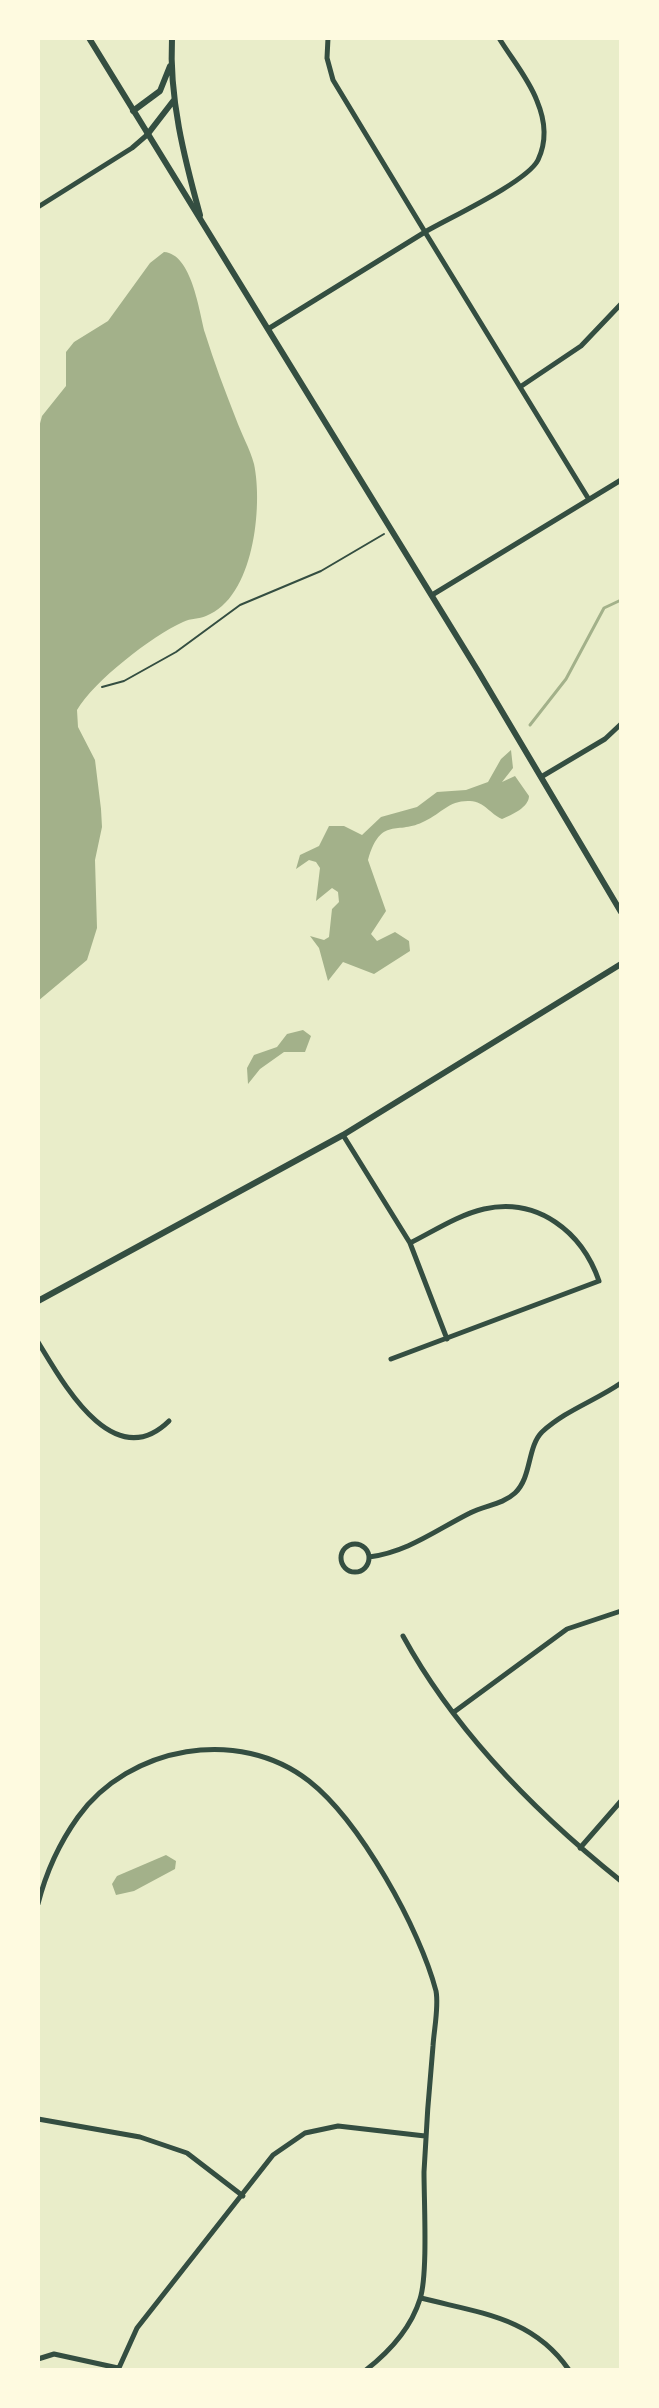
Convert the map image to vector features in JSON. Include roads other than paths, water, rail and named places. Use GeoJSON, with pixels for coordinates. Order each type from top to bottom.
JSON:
{"type":"FeatureCollection","features":[{"type":"Feature","properties":{"kind":"main road"},"geometry":{"type":"LineString","coordinates":[[89,38],[432,595],[621,912]]}},
{"type":"Feature","properties":{"kind":"main road"},"geometry":{"type":"LineString","coordinates":[[172,38],[170,66],[174,100],[202,223]]}},
{"type":"Feature","properties":{"kind":"main road"},"geometry":{"type":"LineString","coordinates":[[133,111],[160,91],[170,66]]}},
{"type":"Feature","properties":{"kind":"main road"},"geometry":{"type":"LineString","coordinates":[[147,135],[174,100]]}},
{"type":"Feature","properties":{"kind":"main road"},"geometry":{"type":"LineString","coordinates":[[38,1301],[343,1135],[621,964]]}},
{"type":"Feature","properties":{"kind":"street"},"geometry":{"type":"LineString","coordinates":[[328,38],[327,58],[333,80],[588,498]]}},
{"type":"Feature","properties":{"kind":"street"},"geometry":{"type":"LineString","coordinates":[[268,329],[425,232],[523,177],[537,163],[544,142],[540,109],[499,38]]}},
{"type":"Feature","properties":{"kind":"street"},"geometry":{"type":"LineString","coordinates":[[38,207],[132,148],[147,135]]}},
{"type":"Feature","properties":{"kind":"street"},"geometry":{"type":"LineString","coordinates":[[520,387],[581,346],[621,304]]}},
{"type":"Feature","properties":{"kind":"street"},"geometry":{"type":"LineString","coordinates":[[432,595],[621,480]]}},
{"type":"Feature","properties":{"kind":"street"},"geometry":{"type":"LineString","coordinates":[[541,777],[605,739],[621,724]]}},
{"type":"Feature","properties":{"kind":"street"},"geometry":{"type":"LineString","coordinates":[[343,1135],[410,1243],[447,1339]]}},
{"type":"Feature","properties":{"kind":"street"},"geometry":{"type":"LineString","coordinates":[[391,1359],[599,1281],[581,1244],[537,1211],[510,1207],[484,1209],[410,1243]]}},
{"type":"Feature","properties":{"kind":"street"},"geometry":{"type":"LineString","coordinates":[[38,1342],[80,1409],[96,1422],[116,1432],[138,1435],[156,1432],[169,1421]]}},
{"type":"Feature","properties":{"kind":"street"},"geometry":{"type":"LineString","coordinates":[[369,1557],[406,1549],[474,1511],[498,1504],[516,1492],[526,1475],[538,1436],[562,1416],[621,1383]]}},
{"type":"Feature","properties":{"kind":"street"},"geometry":{"type":"LineString","coordinates":[[354,1544],[366,1549],[369,1557],[363,1569],[355,1572],[343,1566],[340,1558],[343,1550],[354,1544]]}},
{"type":"Feature","properties":{"kind":"street"},"geometry":{"type":"LineString","coordinates":[[454,1712],[567,1629],[621,1611]]}},
{"type":"Feature","properties":{"kind":"street"},"geometry":{"type":"LineString","coordinates":[[403,1636],[417,1662],[503,1774],[580,1848],[621,1881]]}},
{"type":"Feature","properties":{"kind":"street"},"geometry":{"type":"LineString","coordinates":[[38,1904],[48,1865],[79,1815],[130,1772],[164,1755],[202,1749],[238,1750],[273,1761],[308,1780],[338,1809],[375,1862],[420,1946],[437,1994],[425,2136],[421,2298],[404,2332],[366,2370]]}},
{"type":"Feature","properties":{"kind":"street"},"geometry":{"type":"LineString","coordinates":[[580,1848],[621,1801]]}},
{"type":"Feature","properties":{"kind":"street"},"geometry":{"type":"LineString","coordinates":[[38,2119],[140,2137],[187,2153],[243,2196]]}},
{"type":"Feature","properties":{"kind":"street"},"geometry":{"type":"LineString","coordinates":[[38,2359],[54,2354],[118,2369],[137,2328],[273,2155],[305,2133],[338,2126],[425,2136]]}},
{"type":"Feature","properties":{"kind":"street"},"geometry":{"type":"LineString","coordinates":[[421,2298],[513,2322],[554,2348],[569,2370]]}},
{"type":"Feature","properties":{"kind":"waterway"},"geometry":{"type":"LineString","coordinates":[[530,725],[566,679],[604,608],[621,600]]}}]}
